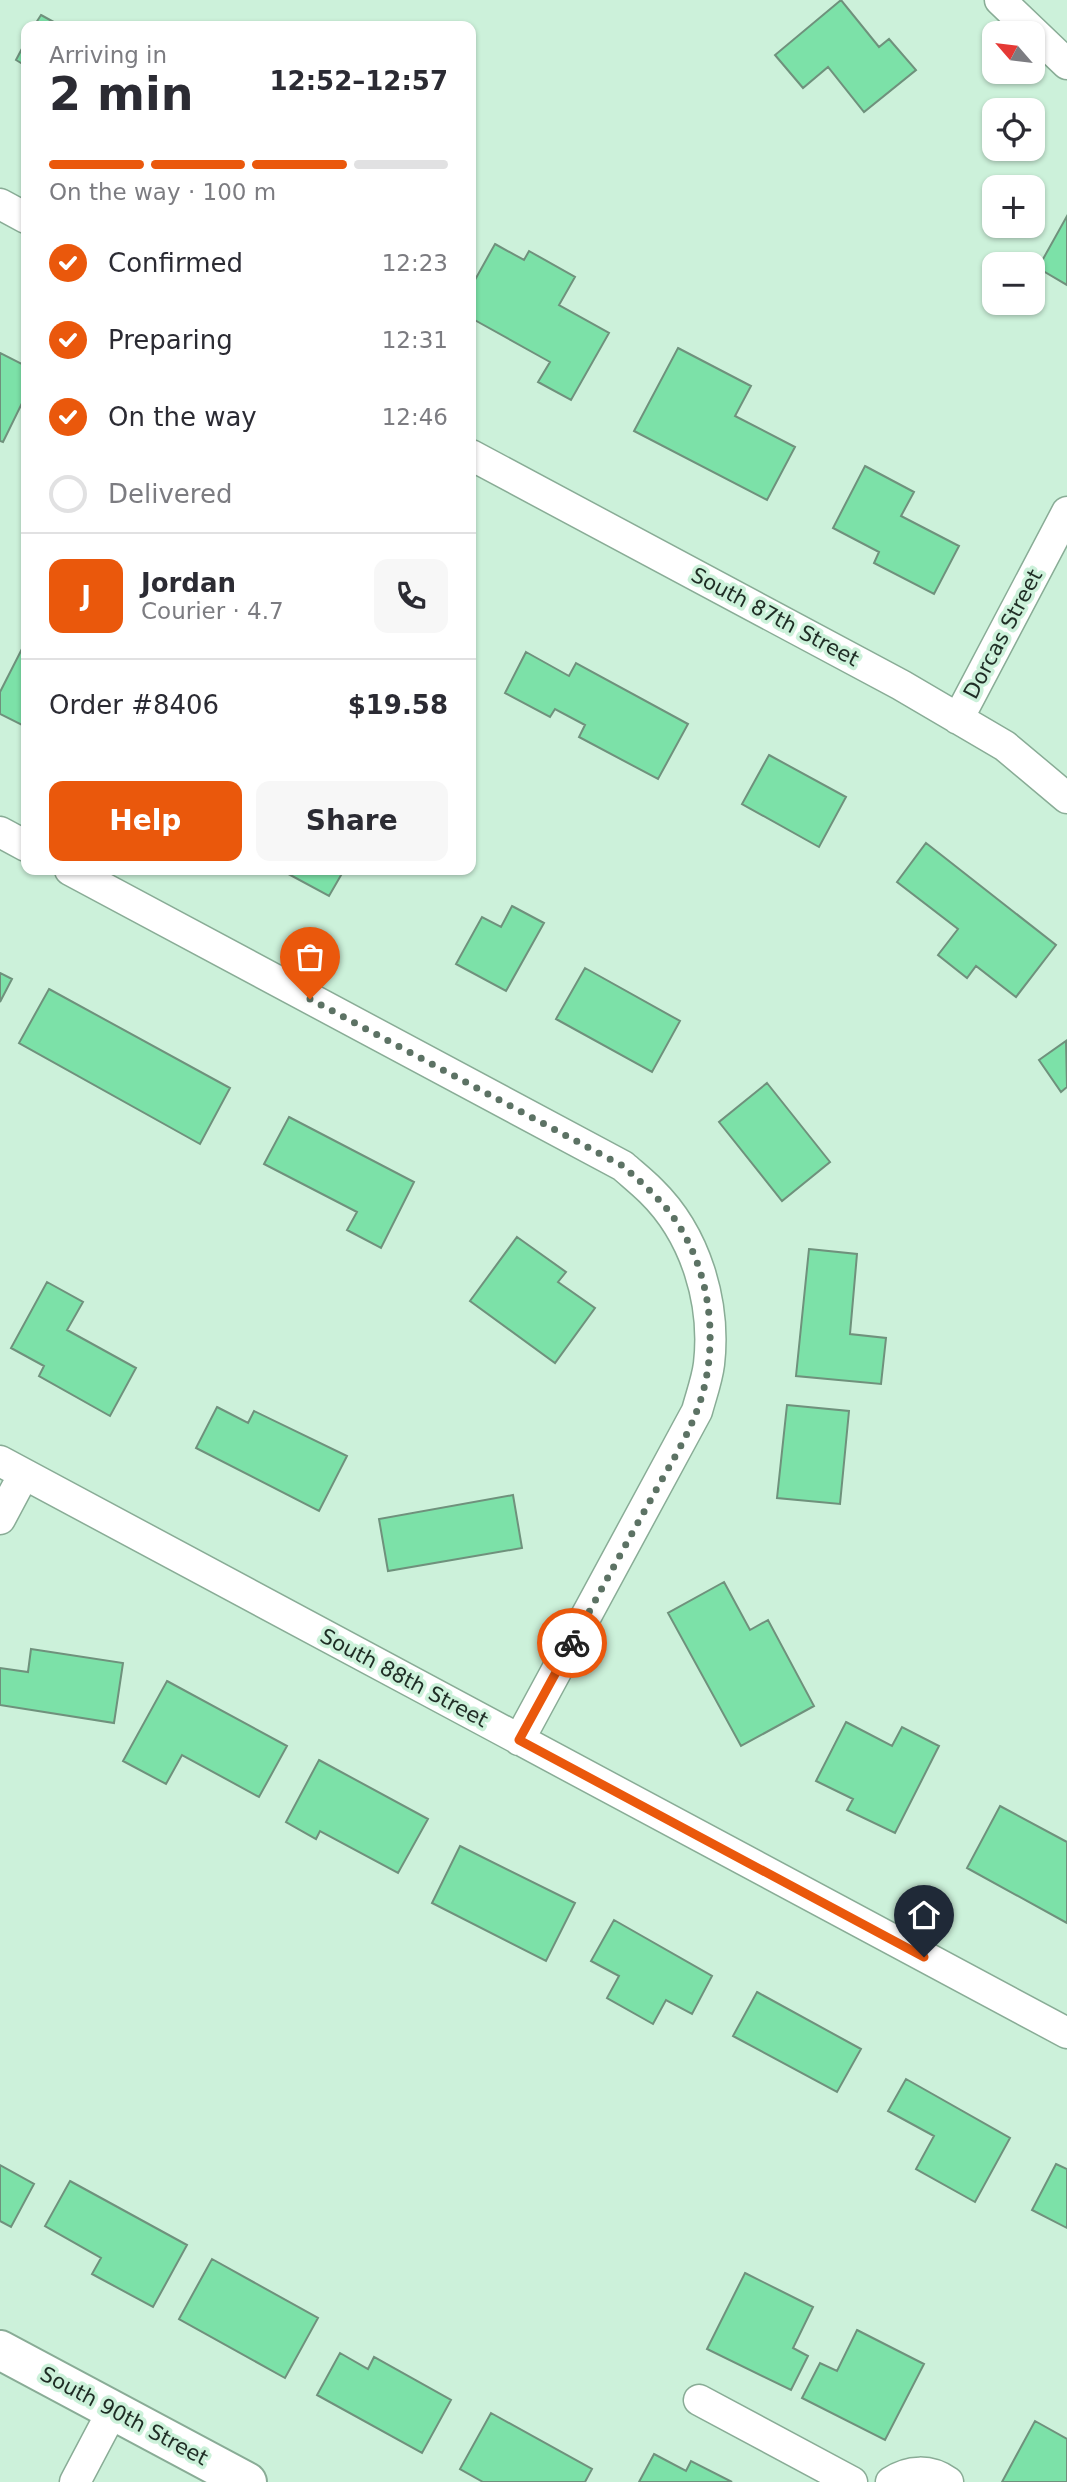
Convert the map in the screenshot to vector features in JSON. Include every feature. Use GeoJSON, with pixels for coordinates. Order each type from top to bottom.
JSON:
{"type":"FeatureCollection","features":[{"type":"Feature","properties":{"kind":"main road","name":"South 90th Street"},"geometry":{"type":"LineString","coordinates":[[0,2350],[247,2482]]}},
{"type":"Feature","properties":{"kind":"street"},"geometry":{"type":"LineString","coordinates":[[1000,0],[1067,64]]}},
{"type":"Feature","properties":{"kind":"street"},"geometry":{"type":"LineString","coordinates":[[0,204],[21,215]]}},
{"type":"Feature","properties":{"kind":"street","name":"South 87th Street"},"geometry":{"type":"LineString","coordinates":[[476,458],[888,678],[1005,746],[1067,797]]}},
{"type":"Feature","properties":{"kind":"street","name":"Dorcas Street"},"geometry":{"type":"LineString","coordinates":[[958,719],[1067,512]]}},
{"type":"Feature","properties":{"kind":"street"},"geometry":{"type":"LineString","coordinates":[[0,832],[21,843]]}},
{"type":"Feature","properties":{"kind":"street"},"geometry":{"type":"LineString","coordinates":[[79,875],[623,1166],[653,1192],[690,1247],[705,1290],[709,1317],[708,1368],[697,1411],[519,1740]]}},
{"type":"Feature","properties":{"kind":"street"},"geometry":{"type":"LineString","coordinates":[[0,1519],[12,1467]]}},
{"type":"Feature","properties":{"kind":"street","name":"South 88th Street"},"geometry":{"type":"LineString","coordinates":[[12,1467],[1067,2033]]}},
{"type":"Feature","properties":{"kind":"street"},"geometry":{"type":"LineString","coordinates":[[699,2400],[852,2482]]}},
{"type":"Feature","properties":{"kind":"street"},"geometry":{"type":"LineString","coordinates":[[75,2482],[113,2410]]}},
{"type":"Feature","properties":{"kind":"street"},"geometry":{"type":"LineString","coordinates":[[891,2482],[904,2474],[915,2472],[933,2474],[948,2482]]}},
{"type":"Feature","properties":{"kind":"building"},"geometry":{"type":"Polygon","coordinates":[[[841,0],[879,47],[889,39],[916,70],[864,112],[828,67],[803,88],[775,55],[841,0]]]}},
{"type":"Feature","properties":{"kind":"building"},"geometry":{"type":"Polygon","coordinates":[[[41,15],[52,21],[37,21],[41,15]]]}},
{"type":"Feature","properties":{"kind":"building"},"geometry":{"type":"Polygon","coordinates":[[[21,50],[21,63],[16,60],[21,50]]]}},
{"type":"Feature","properties":{"kind":"building"},"geometry":{"type":"Polygon","coordinates":[[[1067,216],[1067,285],[1045,272],[1045,255],[1067,216]]]}},
{"type":"Feature","properties":{"kind":"building"},"geometry":{"type":"Polygon","coordinates":[[[495,244],[524,260],[529,251],[575,277],[559,305],[609,333],[571,400],[538,382],[550,362],[476,321],[476,278],[495,244]]]}},
{"type":"Feature","properties":{"kind":"building"},"geometry":{"type":"Polygon","coordinates":[[[678,348],[751,386],[735,416],[795,447],[767,500],[634,431],[678,348]]]}},
{"type":"Feature","properties":{"kind":"building"},"geometry":{"type":"Polygon","coordinates":[[[0,353],[21,364],[21,405],[3,442],[0,441],[0,353]]]}},
{"type":"Feature","properties":{"kind":"building"},"geometry":{"type":"Polygon","coordinates":[[[865,466],[914,492],[901,516],[959,546],[934,594],[874,563],[879,552],[833,528],[865,466]]]}},
{"type":"Feature","properties":{"kind":"building"},"geometry":{"type":"Polygon","coordinates":[[[21,651],[21,724],[0,714],[0,692],[21,651]]]}},
{"type":"Feature","properties":{"kind":"building"},"geometry":{"type":"Polygon","coordinates":[[[526,652],[569,676],[576,663],[688,724],[658,779],[579,737],[585,725],[555,709],[550,717],[505,693],[526,652]]]}},
{"type":"Feature","properties":{"kind":"building"},"geometry":{"type":"Polygon","coordinates":[[[769,755],[846,797],[819,847],[742,804],[769,755]]]}},
{"type":"Feature","properties":{"kind":"building"},"geometry":{"type":"Polygon","coordinates":[[[926,843],[1056,945],[1016,997],[976,966],[967,978],[938,955],[958,929],[897,882],[926,843]]]}},
{"type":"Feature","properties":{"kind":"building"},"geometry":{"type":"Polygon","coordinates":[[[290,875],[341,875],[329,896],[290,875]]]}},
{"type":"Feature","properties":{"kind":"building"},"geometry":{"type":"Polygon","coordinates":[[[512,906],[544,923],[506,991],[456,964],[482,917],[501,927],[512,906]]]}},
{"type":"Feature","properties":{"kind":"building"},"geometry":{"type":"Polygon","coordinates":[[[585,968],[680,1021],[652,1072],[556,1019],[585,968]]]}},
{"type":"Feature","properties":{"kind":"building"},"geometry":{"type":"Polygon","coordinates":[[[0,973],[12,979],[0,1002],[0,973]]]}},
{"type":"Feature","properties":{"kind":"building"},"geometry":{"type":"Polygon","coordinates":[[[49,989],[230,1088],[200,1144],[19,1043],[49,989]]]}},
{"type":"Feature","properties":{"kind":"building"},"geometry":{"type":"Polygon","coordinates":[[[1066,1041],[1067,1087],[1061,1092],[1039,1060],[1066,1041]]]}},
{"type":"Feature","properties":{"kind":"building"},"geometry":{"type":"Polygon","coordinates":[[[767,1083],[830,1162],[782,1201],[719,1122],[767,1083]]]}},
{"type":"Feature","properties":{"kind":"building"},"geometry":{"type":"Polygon","coordinates":[[[289,1117],[414,1182],[381,1248],[347,1230],[357,1212],[264,1164],[289,1117]]]}},
{"type":"Feature","properties":{"kind":"building"},"geometry":{"type":"Polygon","coordinates":[[[517,1237],[566,1272],[558,1282],[595,1308],[555,1363],[470,1301],[517,1237]]]}},
{"type":"Feature","properties":{"kind":"building"},"geometry":{"type":"Polygon","coordinates":[[[809,1249],[857,1254],[850,1334],[886,1338],[881,1384],[796,1376],[809,1249]]]}},
{"type":"Feature","properties":{"kind":"building"},"geometry":{"type":"Polygon","coordinates":[[[47,1282],[83,1302],[67,1330],[136,1368],[110,1416],[39,1376],[44,1366],[11,1348],[47,1282]]]}},
{"type":"Feature","properties":{"kind":"building"},"geometry":{"type":"Polygon","coordinates":[[[787,1405],[849,1411],[840,1504],[777,1498],[787,1405]]]}},
{"type":"Feature","properties":{"kind":"building"},"geometry":{"type":"Polygon","coordinates":[[[217,1407],[248,1423],[254,1411],[347,1456],[319,1511],[196,1448],[217,1407]]]}},
{"type":"Feature","properties":{"kind":"building"},"geometry":{"type":"Polygon","coordinates":[[[513,1495],[522,1548],[388,1571],[379,1519],[513,1495]]]}},
{"type":"Feature","properties":{"kind":"building"},"geometry":{"type":"Polygon","coordinates":[[[724,1582],[750,1630],[768,1620],[814,1706],[741,1746],[668,1613],[724,1582]]]}},
{"type":"Feature","properties":{"kind":"building"},"geometry":{"type":"Polygon","coordinates":[[[31,1649],[123,1663],[114,1723],[0,1705],[0,1668],[28,1672],[31,1649]]]}},
{"type":"Feature","properties":{"kind":"building"},"geometry":{"type":"Polygon","coordinates":[[[167,1681],[287,1746],[259,1797],[182,1755],[166,1784],[123,1761],[167,1681]]]}},
{"type":"Feature","properties":{"kind":"building"},"geometry":{"type":"Polygon","coordinates":[[[846,1722],[892,1746],[902,1727],[939,1746],[895,1833],[847,1810],[853,1799],[816,1781],[846,1722]]]}},
{"type":"Feature","properties":{"kind":"building"},"geometry":{"type":"Polygon","coordinates":[[[319,1760],[428,1819],[398,1873],[320,1831],[316,1839],[286,1822],[319,1760]]]}},
{"type":"Feature","properties":{"kind":"building"},"geometry":{"type":"Polygon","coordinates":[[[1000,1806],[1067,1842],[1067,1923],[967,1868],[1000,1806]]]}},
{"type":"Feature","properties":{"kind":"building"},"geometry":{"type":"Polygon","coordinates":[[[460,1846],[575,1903],[546,1961],[432,1903],[460,1846]]]}},
{"type":"Feature","properties":{"kind":"building"},"geometry":{"type":"Polygon","coordinates":[[[614,1920],[712,1976],[692,2014],[666,2000],[653,2024],[607,1998],[619,1976],[591,1961],[614,1920]]]}},
{"type":"Feature","properties":{"kind":"building"},"geometry":{"type":"Polygon","coordinates":[[[757,1992],[861,2049],[837,2092],[733,2036],[757,1992]]]}},
{"type":"Feature","properties":{"kind":"building"},"geometry":{"type":"Polygon","coordinates":[[[906,2079],[1010,2138],[975,2202],[916,2169],[934,2136],[888,2111],[906,2079]]]}},
{"type":"Feature","properties":{"kind":"building"},"geometry":{"type":"Polygon","coordinates":[[[1056,2164],[1067,2169],[1067,2228],[1032,2210],[1056,2164]]]}},
{"type":"Feature","properties":{"kind":"building"},"geometry":{"type":"Polygon","coordinates":[[[0,2165],[34,2184],[11,2227],[0,2221],[0,2165]]]}},
{"type":"Feature","properties":{"kind":"building"},"geometry":{"type":"Polygon","coordinates":[[[70,2181],[187,2245],[153,2307],[92,2274],[101,2258],[45,2226],[70,2181]]]}},
{"type":"Feature","properties":{"kind":"building"},"geometry":{"type":"Polygon","coordinates":[[[212,2259],[318,2318],[285,2378],[179,2319],[212,2259]]]}},
{"type":"Feature","properties":{"kind":"building"},"geometry":{"type":"Polygon","coordinates":[[[745,2273],[813,2307],[793,2348],[808,2356],[791,2390],[707,2349],[745,2273]]]}},
{"type":"Feature","properties":{"kind":"building"},"geometry":{"type":"Polygon","coordinates":[[[857,2330],[924,2364],[885,2440],[802,2398],[820,2363],[837,2371],[857,2330]]]}},
{"type":"Feature","properties":{"kind":"building"},"geometry":{"type":"Polygon","coordinates":[[[340,2353],[368,2369],[374,2357],[451,2400],[422,2453],[317,2395],[340,2353]]]}},
{"type":"Feature","properties":{"kind":"building"},"geometry":{"type":"Polygon","coordinates":[[[491,2413],[592,2469],[585,2482],[483,2482],[460,2469],[491,2413]]]}},
{"type":"Feature","properties":{"kind":"building"},"geometry":{"type":"Polygon","coordinates":[[[1035,2421],[1067,2439],[1067,2482],[1002,2482],[1035,2421]]]}},
{"type":"Feature","properties":{"kind":"building"},"geometry":{"type":"Polygon","coordinates":[[[654,2454],[686,2471],[691,2461],[732,2482],[639,2482],[654,2454]]]}},
{"type":"Feature","properties":{"kind":"way so far"},"geometry":{"type":"LineString","coordinates":[[310,999],[623,1166],[653,1192],[690,1247],[705,1290],[709,1317],[708,1368],[697,1411],[572,1643]]}},
{"type":"Feature","properties":{"kind":"route"},"geometry":{"type":"LineString","coordinates":[[572,1643],[519,1740],[924,1957]]}}]}
